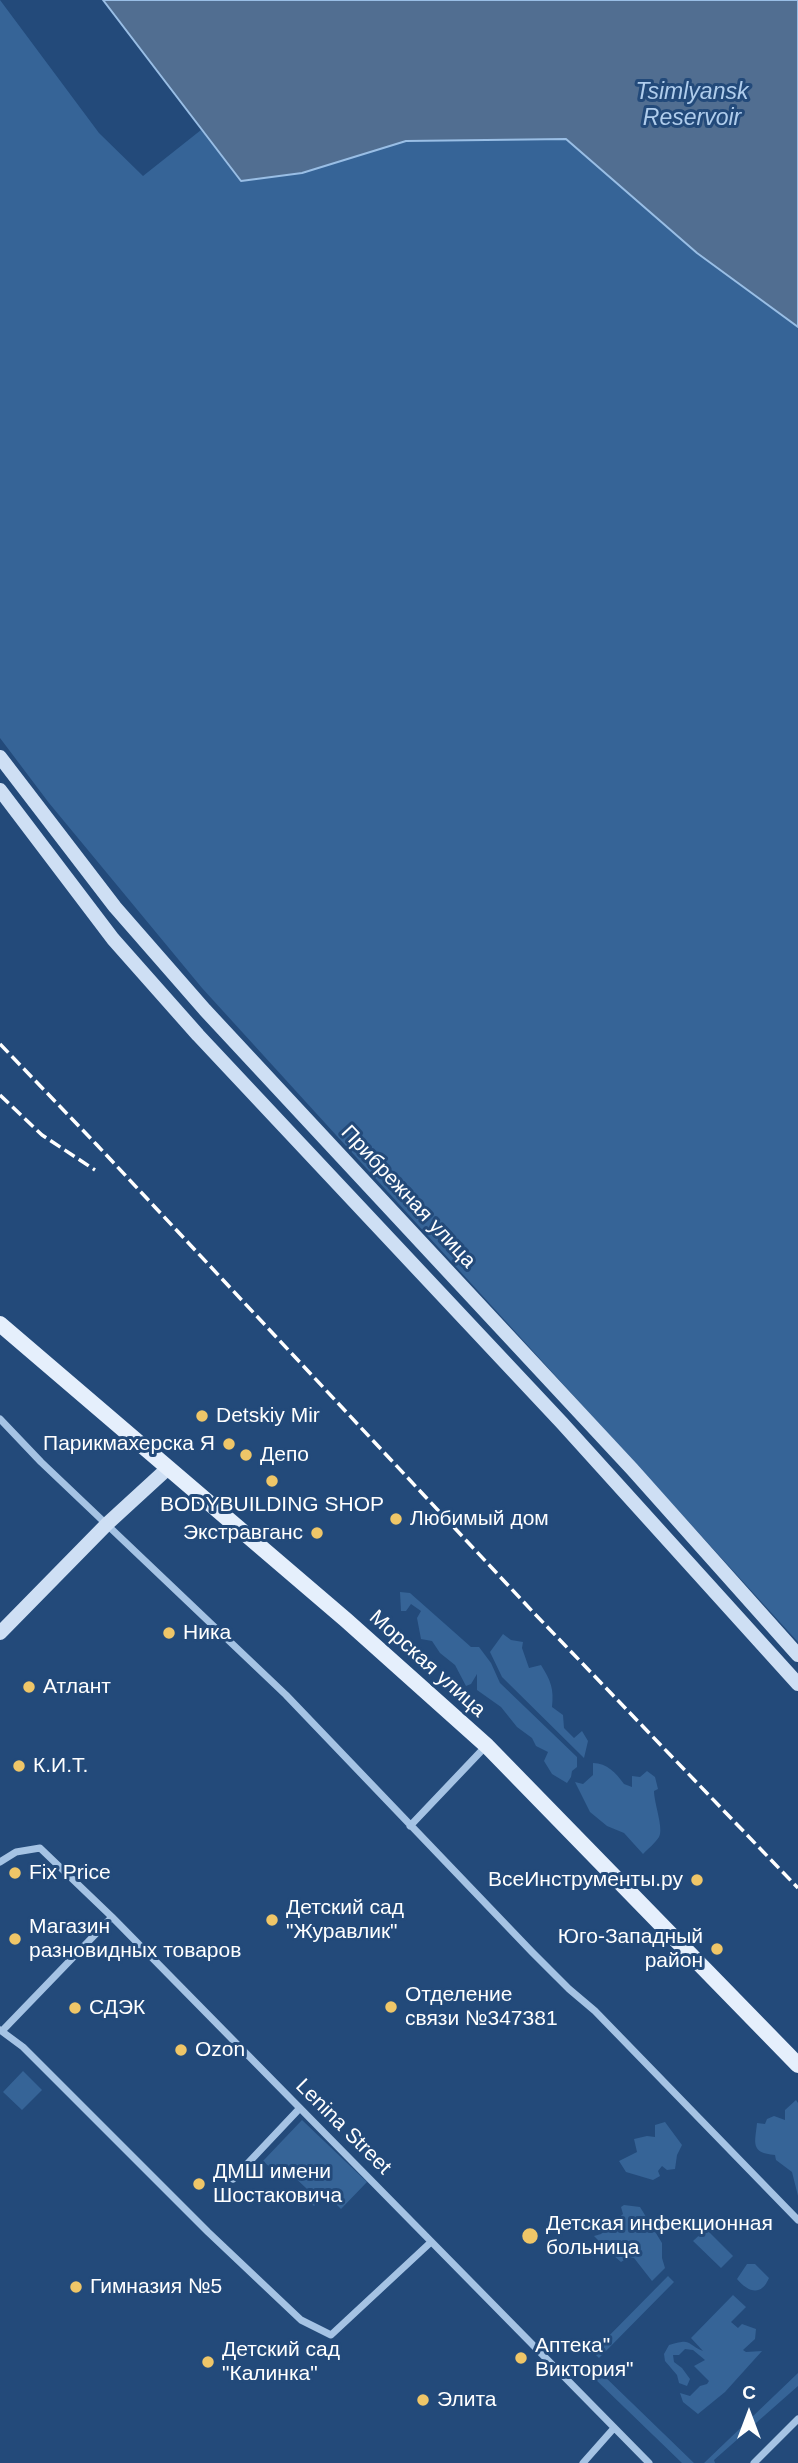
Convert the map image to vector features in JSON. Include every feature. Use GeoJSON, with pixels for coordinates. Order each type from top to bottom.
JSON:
{"type":"FeatureCollection","features":[{"type":"Feature","properties":{"kind":"main road","name":"Прибрежная улица"},"geometry":{"type":"LineString","coordinates":[[0,757],[115,907],[205,1010],[623,1459],[798,1656]]}},
{"type":"Feature","properties":{"kind":"main road","name":"Прибрежная улица"},"geometry":{"type":"LineString","coordinates":[[0,790],[113,939],[198,1035],[552,1413],[798,1684]]}},
{"type":"Feature","properties":{"kind":"main road","name":"Морская улица"},"geometry":{"type":"LineString","coordinates":[[0,1324],[346,1620],[486,1746],[798,2065]]}},
{"type":"Feature","properties":{"kind":"main road"},"geometry":{"type":"LineString","coordinates":[[0,1633],[107,1524],[167,1469]]}},
{"type":"Feature","properties":{"kind":"street"},"geometry":{"type":"LineString","coordinates":[[0,1419],[286,1695],[560,1980],[605,2021],[798,2220]]}},
{"type":"Feature","properties":{"kind":"street"},"geometry":{"type":"LineString","coordinates":[[410,1826],[486,1746]]}},
{"type":"Feature","properties":{"kind":"street","name":"Lenina Street"},"geometry":{"type":"LineString","coordinates":[[0,1862],[16,1852],[40,1848],[649,2463]]}},
{"type":"Feature","properties":{"kind":"street"},"geometry":{"type":"LineString","coordinates":[[111,1917],[1,2031],[23,2047],[301,2320],[331,2335],[431,2242]]}},
{"type":"Feature","properties":{"kind":"street"},"geometry":{"type":"LineString","coordinates":[[233,2179],[300,2109]]}},
{"type":"Feature","properties":{"kind":"street"},"geometry":{"type":"LineString","coordinates":[[754,2463],[798,2419]]}},
{"type":"Feature","properties":{"kind":"street"},"geometry":{"type":"LineString","coordinates":[[583,2463],[614,2428]]}},
{"type":"Feature","properties":{"kind":"shaded area"},"geometry":{"type":"Polygon","coordinates":[[[0,0],[99,133],[143,176],[201,130],[241,181],[302,173],[406,141],[566,139],[697,253],[798,327],[798,1642],[202,988],[49,803],[0,738],[0,0]]]}},
{"type":"Feature","properties":{"kind":"shaded area"},"geometry":{"type":"Polygon","coordinates":[[[400,1592],[410,1593],[471,1647],[479,1647],[491,1663],[500,1683],[577,1757],[577,1767],[572,1771],[567,1783],[552,1774],[544,1761],[548,1752],[536,1746],[532,1738],[517,1727],[501,1707],[477,1690],[477,1674],[471,1684],[466,1686],[455,1665],[440,1653],[432,1641],[421,1639],[417,1618],[421,1611],[411,1604],[406,1611],[401,1611],[400,1592]]]}},
{"type":"Feature","properties":{"kind":"shaded area"},"geometry":{"type":"Polygon","coordinates":[[[503,1634],[511,1640],[523,1642],[522,1648],[529,1668],[541,1665],[551,1685],[552,1707],[563,1715],[564,1728],[574,1738],[582,1731],[588,1741],[584,1758],[502,1677],[490,1652],[503,1634]]]}},
{"type":"Feature","properties":{"kind":"shaded area"},"geometry":{"type":"Polygon","coordinates":[[[593,1763],[607,1767],[624,1784],[632,1787],[632,1776],[640,1777],[647,1771],[655,1777],[658,1789],[654,1791],[654,1796],[660,1833],[643,1854],[624,1833],[607,1826],[590,1812],[575,1782],[583,1784],[593,1775],[593,1763]]]}},
{"type":"Feature","properties":{"kind":"shaded area"},"geometry":{"type":"Polygon","coordinates":[[[23,2071],[42,2090],[22,2110],[3,2092],[23,2071]]]}},
{"type":"Feature","properties":{"kind":"shaded area"},"geometry":{"type":"Polygon","coordinates":[[[796,2100],[798,2196],[792,2172],[776,2160],[775,2155],[761,2152],[755,2141],[757,2123],[765,2124],[767,2119],[774,2116],[785,2120],[785,2110],[796,2100]]]}},
{"type":"Feature","properties":{"kind":"shaded area"},"geometry":{"type":"Polygon","coordinates":[[[302,2120],[367,2182],[341,2209],[326,2194],[314,2206],[302,2195],[307,2189],[290,2173],[283,2179],[263,2161],[302,2120]]]}},
{"type":"Feature","properties":{"kind":"shaded area"},"geometry":{"type":"Polygon","coordinates":[[[665,2122],[682,2145],[675,2169],[667,2170],[662,2166],[658,2171],[660,2176],[653,2180],[626,2172],[619,2161],[637,2152],[634,2139],[655,2137],[655,2125],[665,2122]]]}},
{"type":"Feature","properties":{"kind":"shaded area"},"geometry":{"type":"Polygon","coordinates":[[[621,2207],[640,2207],[662,2243],[665,2268],[652,2281],[634,2258],[629,2257],[621,2262],[613,2255],[612,2248],[606,2248],[594,2236],[601,2234],[623,2214],[621,2207]]]}},
{"type":"Feature","properties":{"kind":"shaded area"},"geometry":{"type":"Polygon","coordinates":[[[706,2229],[733,2256],[721,2268],[693,2241],[706,2229]]]}},
{"type":"Feature","properties":{"kind":"shaded area"},"geometry":{"type":"Polygon","coordinates":[[[747,2264],[755,2264],[769,2278],[762,2288],[750,2289],[737,2279],[747,2264]]]}},
{"type":"Feature","properties":{"kind":"shaded area"},"geometry":{"type":"Polygon","coordinates":[[[668,2276],[674,2282],[599,2358],[593,2352],[668,2276]]]}},
{"type":"Feature","properties":{"kind":"shaded area"},"geometry":{"type":"Polygon","coordinates":[[[733,2295],[746,2307],[731,2322],[738,2328],[742,2324],[756,2329],[755,2339],[743,2350],[762,2351],[725,2392],[698,2414],[683,2402],[680,2393],[690,2396],[700,2386],[707,2384],[709,2381],[694,2366],[705,2360],[693,2350],[685,2349],[679,2355],[673,2355],[674,2362],[690,2379],[687,2386],[679,2383],[677,2375],[665,2361],[664,2354],[669,2345],[681,2342],[688,2342],[703,2351],[691,2338],[733,2295]]]}},
{"type":"Feature","properties":{"kind":"shaded area"},"geometry":{"type":"Polygon","coordinates":[[[601,2373],[694,2463],[682,2463],[595,2379],[601,2373]]]}},
{"type":"Feature","properties":{"kind":"shaded area"},"geometry":{"type":"Polygon","coordinates":[[[798,2373],[798,2386],[714,2460],[715,2463],[704,2463],[798,2373]]]}},
{"type":"Feature","properties":{"kind":"water","name":"Tsimlyansk Reservoir"},"geometry":{"type":"Polygon","coordinates":[[[103,0],[798,0],[798,327],[697,253],[566,139],[406,141],[302,173],[241,181],[103,0]]]}},
{"type":"Feature","properties":{"kind":"railway"},"geometry":{"type":"LineString","coordinates":[[0,1044],[533,1612],[798,1888]]}},
{"type":"Feature","properties":{"kind":"railway"},"geometry":{"type":"LineString","coordinates":[[0,1095],[42,1135],[95,1170]]}},
{"type":"Feature","properties":{"kind":"place","name":"Detskiy Mir"},"geometry":{"type":"Point","coordinates":[202,1416]}},
{"type":"Feature","properties":{"kind":"place","name":"Парикмахерска Я"},"geometry":{"type":"Point","coordinates":[229,1444]}},
{"type":"Feature","properties":{"kind":"place","name":"Депо"},"geometry":{"type":"Point","coordinates":[246,1455]}},
{"type":"Feature","properties":{"kind":"place","name":"BODYBUILDING SHOP"},"geometry":{"type":"Point","coordinates":[272,1481]}},
{"type":"Feature","properties":{"kind":"place","name":"Любимый дом"},"geometry":{"type":"Point","coordinates":[396,1519]}},
{"type":"Feature","properties":{"kind":"place","name":"Экстравганс"},"geometry":{"type":"Point","coordinates":[317,1533]}},
{"type":"Feature","properties":{"kind":"place","name":"Ника"},"geometry":{"type":"Point","coordinates":[169,1633]}},
{"type":"Feature","properties":{"kind":"place","name":"Атлант"},"geometry":{"type":"Point","coordinates":[29,1687]}},
{"type":"Feature","properties":{"kind":"place","name":"К.И.Т."},"geometry":{"type":"Point","coordinates":[19,1766]}},
{"type":"Feature","properties":{"kind":"place","name":"Fix Price"},"geometry":{"type":"Point","coordinates":[15,1873]}},
{"type":"Feature","properties":{"kind":"place","name":"ВсеИнструменты.ру"},"geometry":{"type":"Point","coordinates":[697,1880]}},
{"type":"Feature","properties":{"kind":"place","name":"Детский сад \"Журавлик\""},"geometry":{"type":"Point","coordinates":[272,1920]}},
{"type":"Feature","properties":{"kind":"place","name":"Магазин разновидных товаров"},"geometry":{"type":"Point","coordinates":[15,1939]}},
{"type":"Feature","properties":{"kind":"place","name":"Юго-Западный район"},"geometry":{"type":"Point","coordinates":[717,1949]}},
{"type":"Feature","properties":{"kind":"place","name":"Отделение связи №347381"},"geometry":{"type":"Point","coordinates":[391,2007]}},
{"type":"Feature","properties":{"kind":"place","name":"СДЭК"},"geometry":{"type":"Point","coordinates":[75,2008]}},
{"type":"Feature","properties":{"kind":"place","name":"Ozon"},"geometry":{"type":"Point","coordinates":[181,2050]}},
{"type":"Feature","properties":{"kind":"place","name":"ДМШ имени Шостаковича"},"geometry":{"type":"Point","coordinates":[199,2184]}},
{"type":"Feature","properties":{"kind":"place","name":"Детская инфекционная больница"},"geometry":{"type":"Point","coordinates":[530,2236]}},
{"type":"Feature","properties":{"kind":"place","name":"Гимназия №5"},"geometry":{"type":"Point","coordinates":[76,2287]}},
{"type":"Feature","properties":{"kind":"place","name":"Аптека\" Виктория\""},"geometry":{"type":"Point","coordinates":[521,2358]}},
{"type":"Feature","properties":{"kind":"place","name":"Детский сад \"Калинка\""},"geometry":{"type":"Point","coordinates":[208,2362]}},
{"type":"Feature","properties":{"kind":"place","name":"Элита"},"geometry":{"type":"Point","coordinates":[423,2400]}}]}
